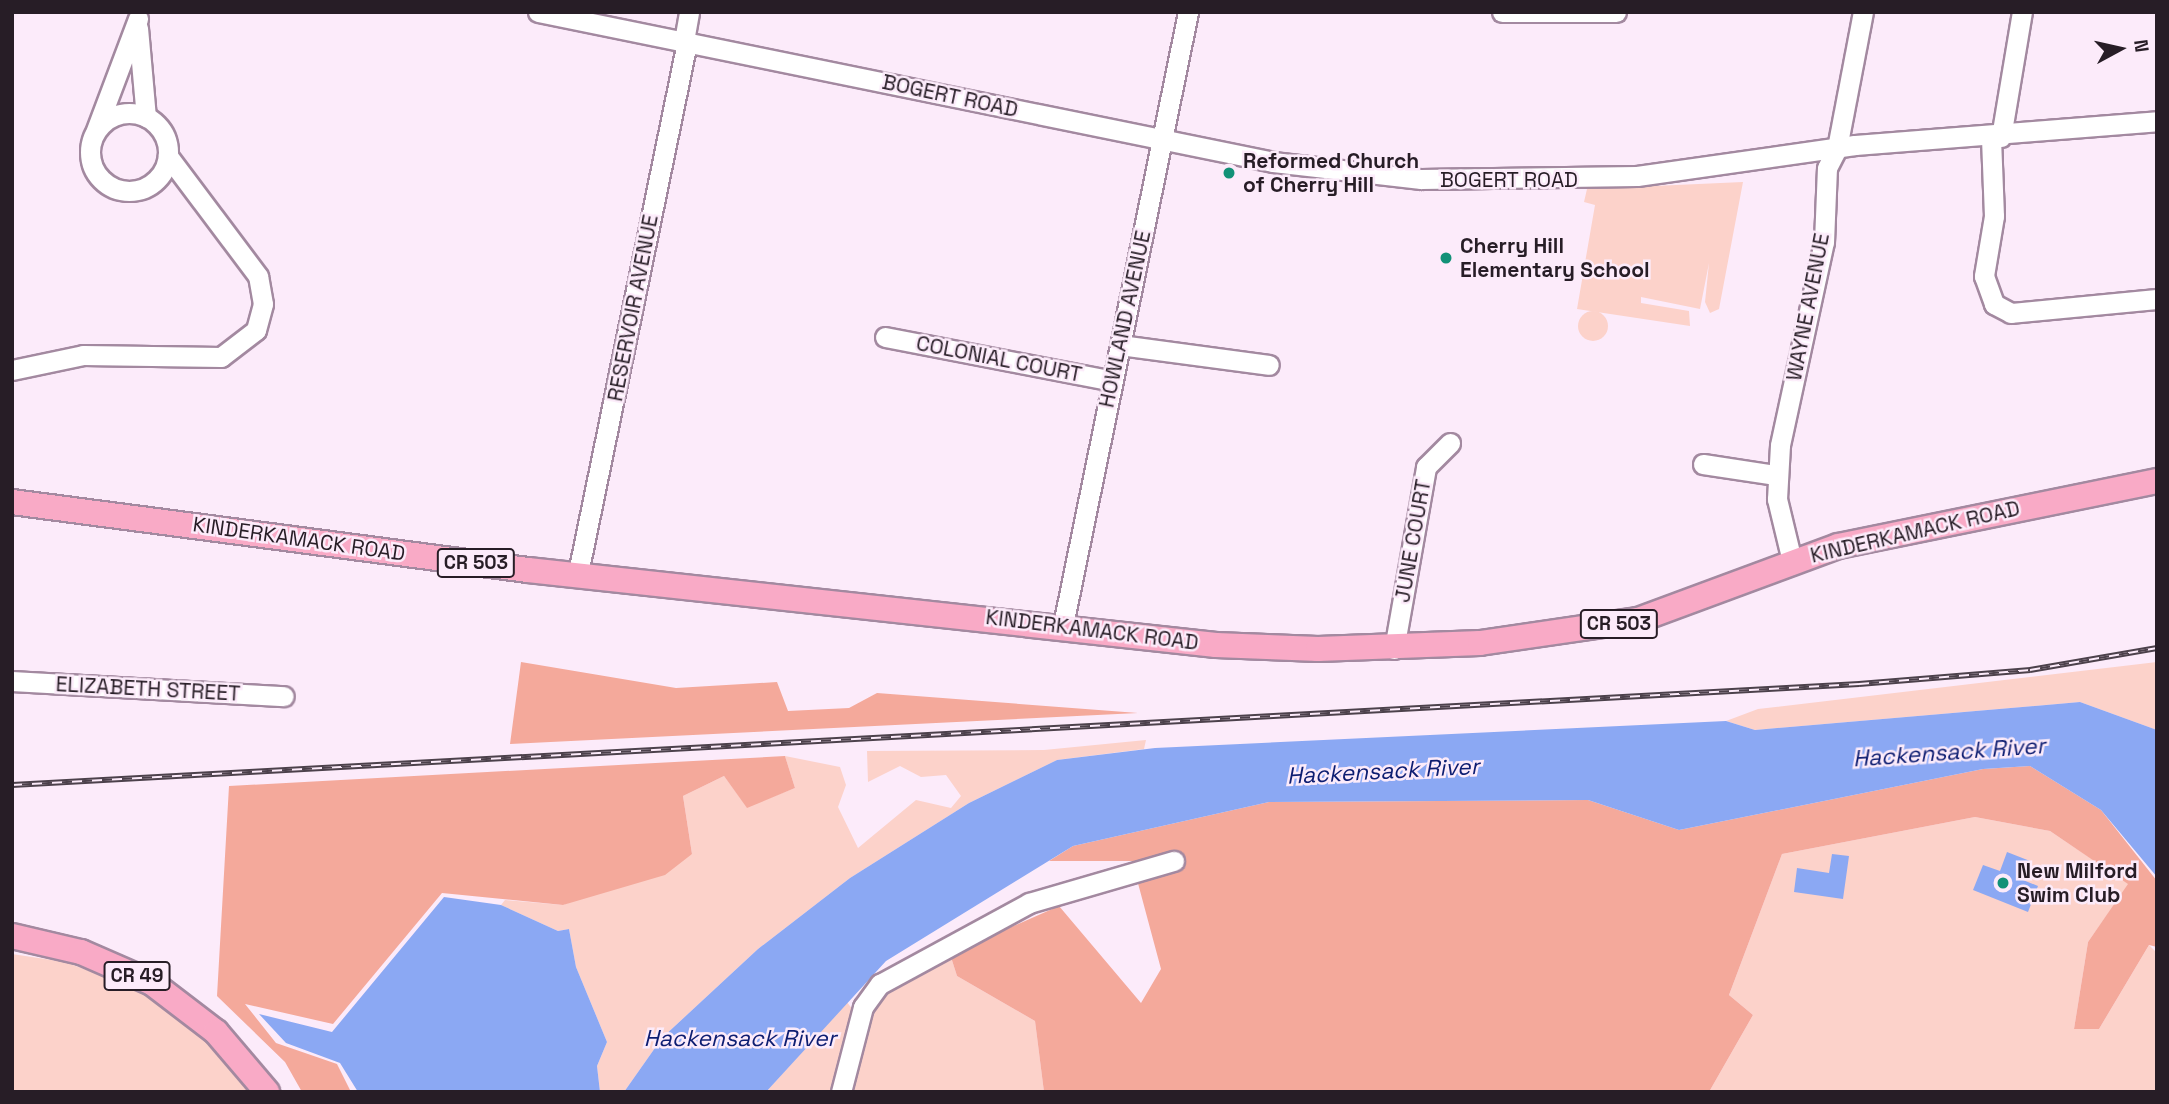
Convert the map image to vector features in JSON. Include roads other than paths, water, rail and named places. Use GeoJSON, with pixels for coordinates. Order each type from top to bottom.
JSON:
{"type":"FeatureCollection","features":[{"type":"Feature","properties":{"kind":"main road","name":"KINDERKAMACK ROAD"},"geometry":{"type":"LineString","coordinates":[[12,502],[579,573],[1063,625],[1216,645],[1394,649],[1638,620],[1792,561],[1899,531],[2157,481]]}},
{"type":"Feature","properties":{"kind":"main road","name":"CR 49"},"geometry":{"type":"LineString","coordinates":[[12,936],[81,952],[152,984],[216,1032],[267,1092]]}},
{"type":"Feature","properties":{"kind":"street","name":"BOGERT ROAD"},"geometry":{"type":"LineString","coordinates":[[538,12],[1162,140],[1347,173],[1495,182],[1637,176],[1837,148],[1996,137],[2157,121]]}},
{"type":"Feature","properties":{"kind":"street","name":"RESERVOIR AVENUE"},"geometry":{"type":"LineString","coordinates":[[579,573],[690,12]]}},
{"type":"Feature","properties":{"kind":"street","name":"HOWLAND AVENUE"},"geometry":{"type":"LineString","coordinates":[[1063,625],[1188,12]]}},
{"type":"Feature","properties":{"kind":"street"},"geometry":{"type":"LineString","coordinates":[[1502,12],[1616,12]]}},
{"type":"Feature","properties":{"kind":"street","name":"WAYNE AVENUE"},"geometry":{"type":"LineString","coordinates":[[1792,561],[1776,475],[1824,242],[1827,168],[1837,148],[1863,12]]}},
{"type":"Feature","properties":{"kind":"street"},"geometry":{"type":"LineString","coordinates":[[2022,12],[1996,137],[1994,216],[1984,276],[1994,304],[2011,313],[2157,299]]}},
{"type":"Feature","properties":{"kind":"street"},"geometry":{"type":"LineString","coordinates":[[139,16],[146,117]]}},
{"type":"Feature","properties":{"kind":"street"},"geometry":{"type":"LineString","coordinates":[[139,16],[95,132],[91,166],[116,190],[150,186],[168,156]]}},
{"type":"Feature","properties":{"kind":"street"},"geometry":{"type":"LineString","coordinates":[[12,370],[83,355],[221,357],[256,330],[263,304],[258,276],[168,156],[163,133],[146,117],[112,116],[95,132]]}},
{"type":"Feature","properties":{"kind":"street","name":"COLONIAL COURT"},"geometry":{"type":"LineString","coordinates":[[885,337],[1113,381]]}},
{"type":"Feature","properties":{"kind":"street"},"geometry":{"type":"LineString","coordinates":[[1121,345],[1269,365]]}},
{"type":"Feature","properties":{"kind":"street","name":"JUNE COURT"},"geometry":{"type":"LineString","coordinates":[[1394,649],[1426,467],[1450,443]]}},
{"type":"Feature","properties":{"kind":"street"},"geometry":{"type":"LineString","coordinates":[[1703,464],[1776,475]]}},
{"type":"Feature","properties":{"kind":"street","name":"ELIZABETH STREET"},"geometry":{"type":"LineString","coordinates":[[12,681],[284,696]]}},
{"type":"Feature","properties":{"kind":"street"},"geometry":{"type":"LineString","coordinates":[[841,1092],[863,1007],[880,984],[1029,903],[1174,861]]}},
{"type":"Feature","properties":{"kind":"water","name":"Hackensack River"},"geometry":{"type":"Polygon","coordinates":[[[2080,702],[2157,730],[2157,877],[2101,810],[2030,766],[1983,769],[1679,830],[1588,800],[1269,802],[1073,846],[886,961],[766,1092],[624,1092],[662,1038],[758,949],[850,878],[969,803],[1057,760],[1155,748],[1726,721],[1755,730],[2080,702]]]}},
{"type":"Feature","properties":{"kind":"water","name":"New Milford Swim Club"},"geometry":{"type":"Polygon","coordinates":[[[2007,852],[2030,861],[2023,880],[2038,886],[2028,912],[1973,890],[1983,865],[2000,871],[2007,852]]]}},
{"type":"Feature","properties":{"kind":"water"},"geometry":{"type":"Polygon","coordinates":[[[1832,854],[1849,856],[1843,899],[1794,892],[1797,868],[1829,873],[1832,854]]]}},
{"type":"Feature","properties":{"kind":"water","name":"Hackensack River"},"geometry":{"type":"Polygon","coordinates":[[[444,897],[501,905],[558,931],[569,929],[576,967],[607,1042],[597,1066],[600,1092],[358,1092],[340,1063],[286,1043],[259,1014],[332,1032],[444,897]]]}},
{"type":"Feature","properties":{"kind":"railway"},"geometry":{"type":"LineString","coordinates":[[12,785],[1859,684],[2030,670],[2157,648]]}},
{"type":"Feature","properties":{"kind":"place","name":"Reformed Church of Cherry Hill"},"geometry":{"type":"Point","coordinates":[1229,173]}},
{"type":"Feature","properties":{"kind":"place","name":"Cherry Hill Elementary School"},"geometry":{"type":"Point","coordinates":[1446,258]}},
{"type":"Feature","properties":{"kind":"place","name":"New Milford Swim Club"},"geometry":{"type":"Point","coordinates":[2003,883]}}]}
